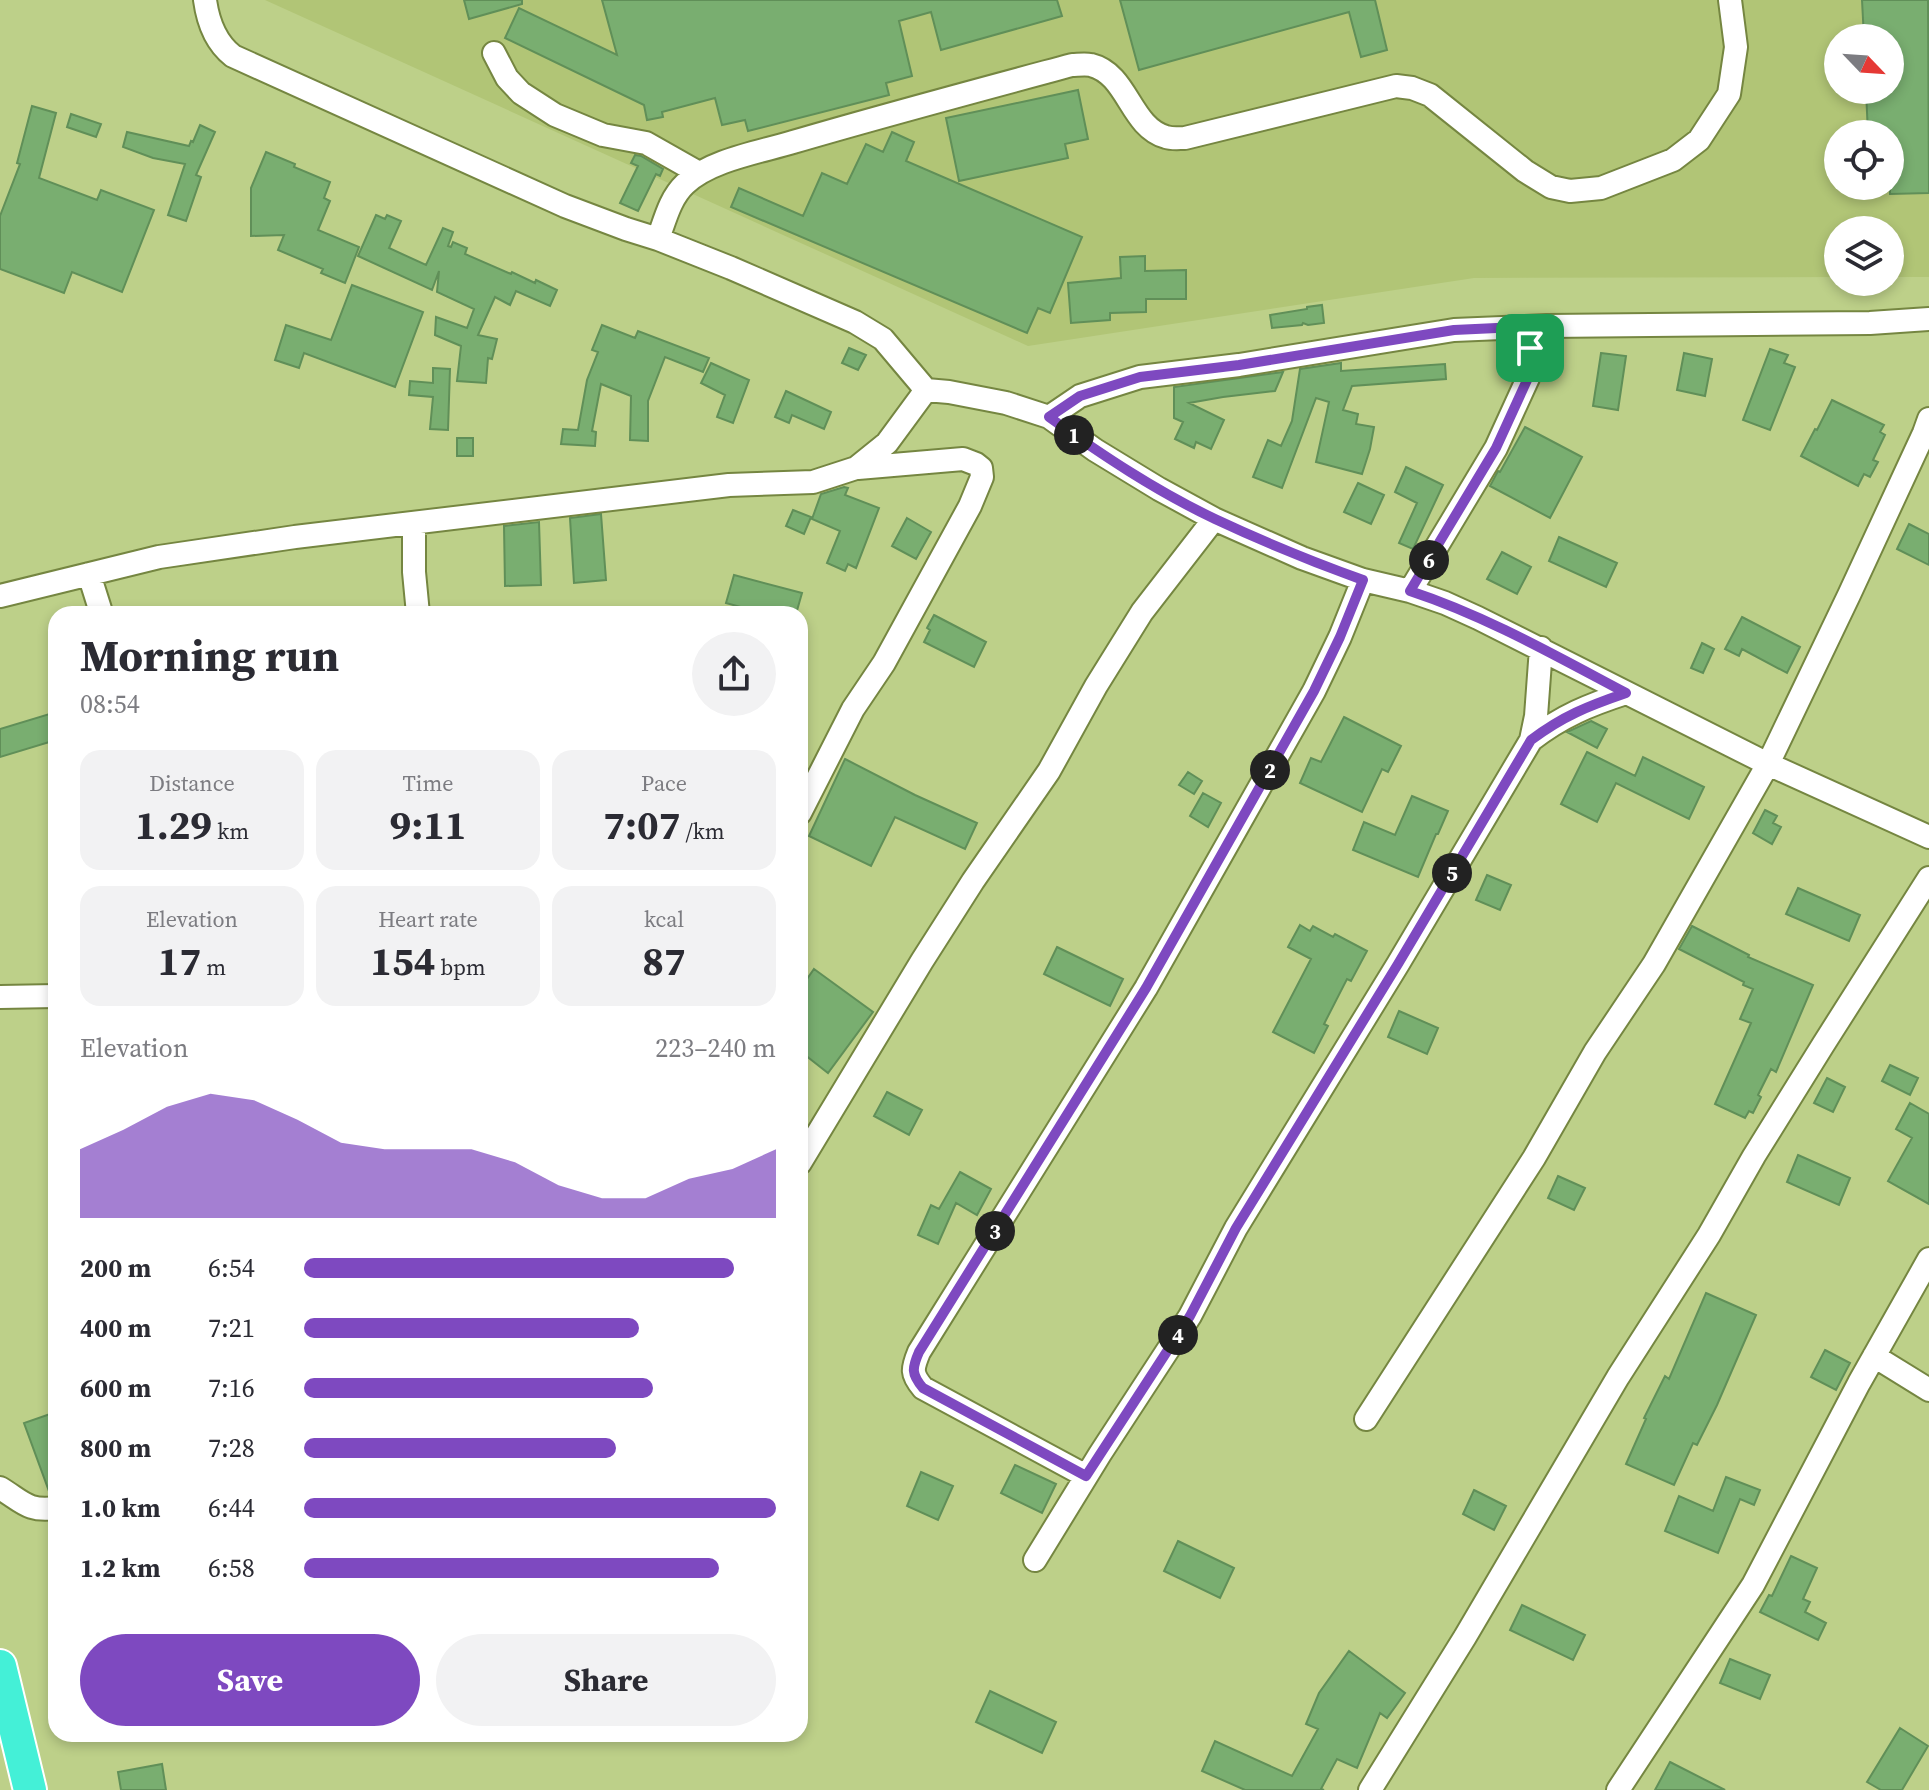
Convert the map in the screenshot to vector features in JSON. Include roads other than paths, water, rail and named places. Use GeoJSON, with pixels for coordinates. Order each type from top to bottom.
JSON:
{"type":"FeatureCollection","features":[{"type":"Feature","properties":{"kind":"highway"},"geometry":{"type":"LineString","coordinates":[[0,1666],[30,1790]]}},
{"type":"Feature","properties":{"kind":"street"},"geometry":{"type":"LineString","coordinates":[[205,0],[208,19],[218,41],[233,56],[565,206],[731,268],[855,322],[883,339],[926,390],[1006,403],[1049,417],[1120,466],[1214,519],[1302,558],[1363,580],[1445,603],[1541,648],[1768,764],[1929,837]]}},
{"type":"Feature","properties":{"kind":"street"},"geometry":{"type":"LineString","coordinates":[[658,239],[672,201],[683,185],[699,173],[845,127],[1072,65],[1090,65],[1115,80],[1137,114],[1154,131],[1168,138],[1185,138],[1396,86],[1412,88],[1430,95],[1525,171],[1551,187],[1570,191],[1601,188],[1673,160],[1699,140],[1729,94],[1736,47],[1730,0]]}},
{"type":"Feature","properties":{"kind":"street"},"geometry":{"type":"LineString","coordinates":[[494,53],[507,78],[521,93],[555,115],[603,135],[646,143],[699,173]]}},
{"type":"Feature","properties":{"kind":"street"},"geometry":{"type":"LineString","coordinates":[[1049,417],[1080,396],[1140,377],[1239,365],[1454,330],[1870,323],[1929,319]]}},
{"type":"Feature","properties":{"kind":"street"},"geometry":{"type":"LineString","coordinates":[[1410,591],[1496,448],[1528,378],[1533,356],[1518,327]]}},
{"type":"Feature","properties":{"kind":"street"},"geometry":{"type":"LineString","coordinates":[[856,468],[887,443],[926,390]]}},
{"type":"Feature","properties":{"kind":"street"},"geometry":{"type":"LineString","coordinates":[[1366,1419],[1534,1158],[1595,1052],[1654,964],[1768,764],[1929,419]]}},
{"type":"Feature","properties":{"kind":"street"},"geometry":{"type":"LineString","coordinates":[[0,596],[159,557],[295,537],[729,485],[813,482],[856,468],[963,459],[976,464],[981,468],[982,477],[970,506],[884,663],[853,709],[808,797]]}},
{"type":"Feature","properties":{"kind":"street"},"geometry":{"type":"LineString","coordinates":[[808,1150],[922,961],[1049,771],[1142,612],[1214,519]]}},
{"type":"Feature","properties":{"kind":"street"},"geometry":{"type":"LineString","coordinates":[[414,524],[417,606]]}},
{"type":"Feature","properties":{"kind":"street"},"geometry":{"type":"LineString","coordinates":[[89,574],[99,606]]}},
{"type":"Feature","properties":{"kind":"street"},"geometry":{"type":"LineString","coordinates":[[1086,1476],[923,1388],[913,1373],[914,1364],[1154,974],[1314,691],[1363,580]]}},
{"type":"Feature","properties":{"kind":"street"},"geometry":{"type":"LineString","coordinates":[[1035,1560],[1190,1316],[1236,1228],[1531,740],[1541,648]]}},
{"type":"Feature","properties":{"kind":"street"},"geometry":{"type":"LineString","coordinates":[[1531,740],[1586,706],[1626,693]]}},
{"type":"Feature","properties":{"kind":"street"},"geometry":{"type":"LineString","coordinates":[[1370,1790],[1465,1637],[1618,1377],[1929,878]]}},
{"type":"Feature","properties":{"kind":"street"},"geometry":{"type":"LineString","coordinates":[[0,997],[48,996]]}},
{"type":"Feature","properties":{"kind":"street"},"geometry":{"type":"LineString","coordinates":[[1618,1790],[1753,1585],[1929,1259]]}},
{"type":"Feature","properties":{"kind":"street"},"geometry":{"type":"LineString","coordinates":[[1874,1356],[1929,1390]]}},
{"type":"Feature","properties":{"kind":"street"},"geometry":{"type":"LineString","coordinates":[[0,1488],[27,1506],[48,1509]]}}]}
